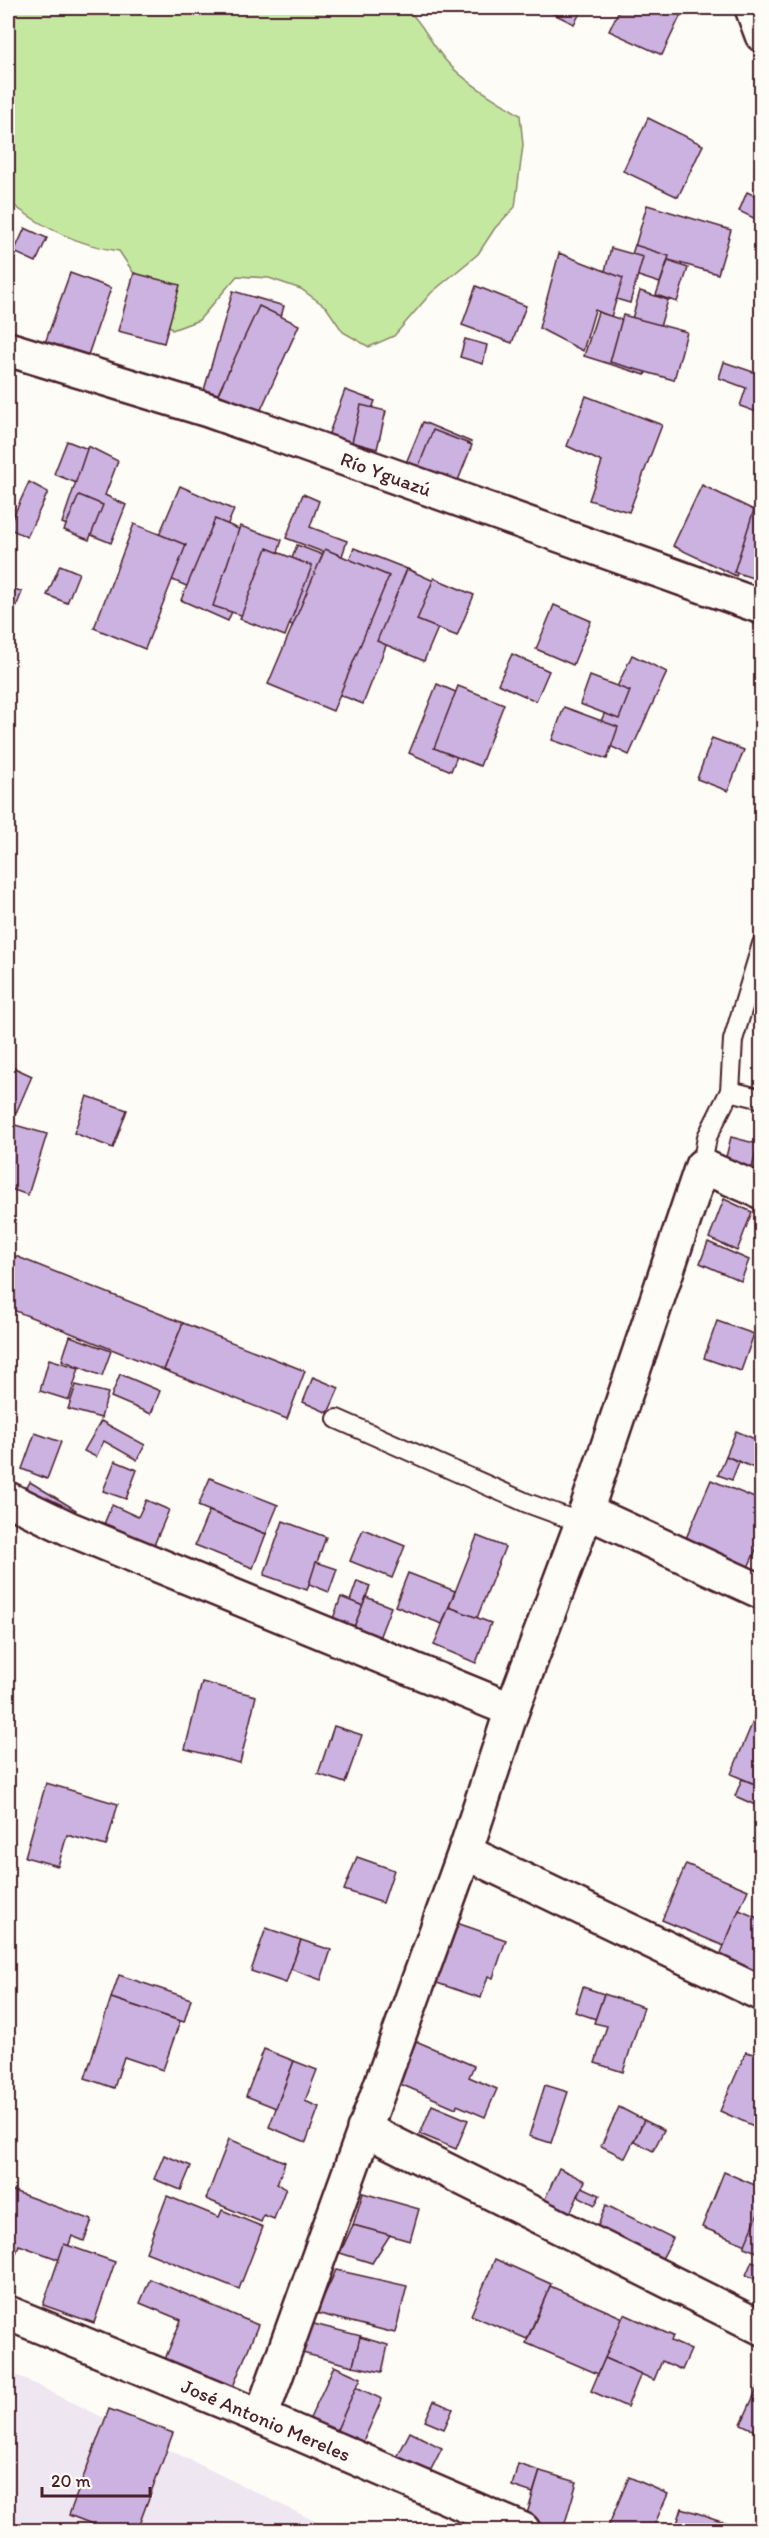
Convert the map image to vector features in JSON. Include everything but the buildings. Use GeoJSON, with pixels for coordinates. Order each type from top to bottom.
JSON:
{"type":"FeatureCollection","features":[{"type":"Feature","properties":{"kind":"street"},"geometry":{"type":"LineString","coordinates":[[752,8],[762,35]]}},
{"type":"Feature","properties":{"kind":"street","name":"Río Yguazú"},"geometry":{"type":"LineString","coordinates":[[8,349],[208,410],[762,607]]}},
{"type":"Feature","properties":{"kind":"street"},"geometry":{"type":"LineString","coordinates":[[261,2417],[465,1852],[512,1710],[584,1517],[702,1166],[762,1192]]}},
{"type":"Feature","properties":{"kind":"street"},"geometry":{"type":"LineString","coordinates":[[8,1499],[70,1529],[512,1710]]}},
{"type":"Feature","properties":{"kind":"street"},"geometry":{"type":"LineString","coordinates":[[584,1517],[762,1592]]}},
{"type":"Feature","properties":{"kind":"street"},"geometry":{"type":"LineString","coordinates":[[465,1852],[762,1994]]}},
{"type":"Feature","properties":{"kind":"street"},"geometry":{"type":"LineString","coordinates":[[364,2129],[762,2328]]}},
{"type":"Feature","properties":{"kind":"street","name":"José Antonio Mereles"},"geometry":{"type":"LineString","coordinates":[[8,2313],[261,2417],[524,2530]]}},
{"type":"Feature","properties":{"kind":"lane"},"geometry":{"type":"LineString","coordinates":[[702,1166],[707,1137],[730,1091],[732,1040],[762,944]]}},
{"type":"Feature","properties":{"kind":"lane"},"geometry":{"type":"LineString","coordinates":[[730,1091],[762,1099]]}},
{"type":"Feature","properties":{"kind":"lane"},"geometry":{"type":"LineString","coordinates":[[338,1419],[527,1503],[584,1517]]}},
{"type":"Feature","properties":{"kind":"shaded area"},"geometry":{"type":"Polygon","coordinates":[[[8,2371],[333,2530],[8,2530],[8,2371]]]}},
{"type":"Feature","properties":{"kind":"green space"},"geometry":{"type":"Polygon","coordinates":[[[8,8],[406,8],[455,70],[482,91],[520,115],[523,145],[515,207],[495,228],[478,254],[431,293],[394,336],[369,347],[343,332],[326,307],[301,289],[269,278],[237,276],[199,320],[172,330],[119,251],[60,234],[33,219],[8,201],[8,8]]]}}]}
